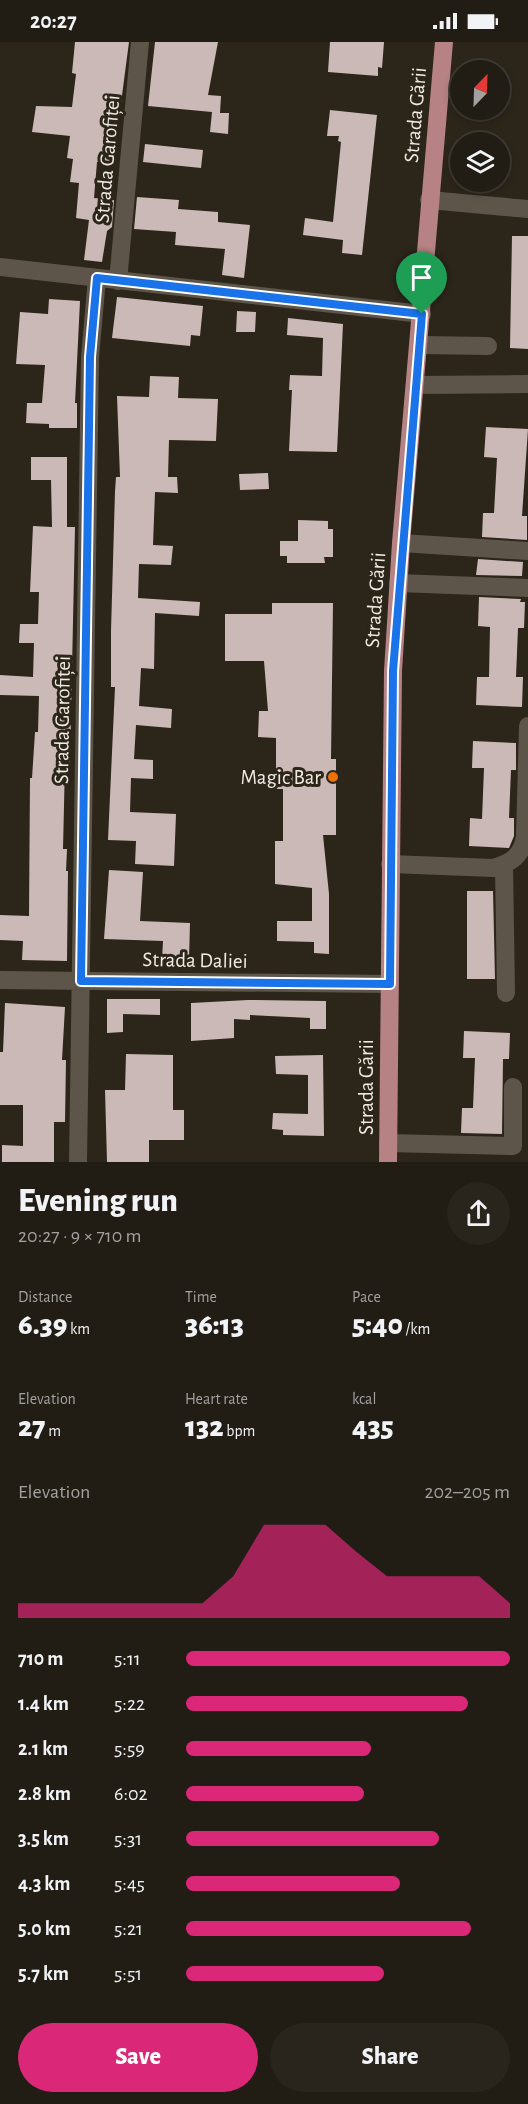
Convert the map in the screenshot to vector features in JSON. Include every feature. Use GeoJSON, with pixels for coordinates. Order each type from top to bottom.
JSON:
{"type":"FeatureCollection","features":[{"type":"Feature","properties":{"kind":"main road","name":"Strada Gării"},"geometry":{"type":"LineString","coordinates":[[388,1162],[393,671],[401,543],[417,385],[429,200],[444,42]]}},
{"type":"Feature","properties":{"kind":"street","name":"Strada Garofiței"},"geometry":{"type":"LineString","coordinates":[[118,281],[140,42]]}},
{"type":"Feature","properties":{"kind":"street"},"geometry":{"type":"LineString","coordinates":[[429,200],[528,209]]}},
{"type":"Feature","properties":{"kind":"street"},"geometry":{"type":"LineString","coordinates":[[0,267],[422,314]]}},
{"type":"Feature","properties":{"kind":"street","name":"Strada Garofiței"},"geometry":{"type":"LineString","coordinates":[[78,1162],[90,357],[97,278]]}},
{"type":"Feature","properties":{"kind":"street"},"geometry":{"type":"LineString","coordinates":[[420,345],[488,346]]}},
{"type":"Feature","properties":{"kind":"street"},"geometry":{"type":"LineString","coordinates":[[417,385],[528,384]]}},
{"type":"Feature","properties":{"kind":"street"},"geometry":{"type":"LineString","coordinates":[[401,543],[528,551]]}},
{"type":"Feature","properties":{"kind":"street"},"geometry":{"type":"LineString","coordinates":[[398,583],[528,588]]}},
{"type":"Feature","properties":{"kind":"street"},"geometry":{"type":"LineString","coordinates":[[390,864],[493,868],[504,865],[520,854],[525,837],[528,726]]}},
{"type":"Feature","properties":{"kind":"street"},"geometry":{"type":"LineString","coordinates":[[504,865],[506,993]]}},
{"type":"Feature","properties":{"kind":"street","name":"Strada Daliei"},"geometry":{"type":"LineString","coordinates":[[0,980],[390,984]]}},
{"type":"Feature","properties":{"kind":"street"},"geometry":{"type":"LineString","coordinates":[[388,1143],[498,1154],[513,1146],[513,1087]]}},
{"type":"Feature","properties":{"kind":"building"},"geometry":{"type":"Polygon","coordinates":[[[75,42],[129,42],[113,164],[97,162],[94,198],[114,200],[112,227],[107,231],[102,262],[84,260],[89,220],[76,218],[79,183],[70,182],[73,159],[67,158],[70,136],[32,132],[36,106],[72,107],[76,74],[72,73],[75,42]]]}},
{"type":"Feature","properties":{"kind":"building"},"geometry":{"type":"Polygon","coordinates":[[[155,42],[218,42],[208,95],[221,96],[220,113],[229,113],[228,134],[210,132],[212,112],[148,106],[155,42]]]}},
{"type":"Feature","properties":{"kind":"building"},"geometry":{"type":"Polygon","coordinates":[[[330,42],[384,42],[382,68],[378,67],[378,76],[328,72],[330,42]]]}},
{"type":"Feature","properties":{"kind":"building"},"geometry":{"type":"Polygon","coordinates":[[[330,110],[377,115],[362,255],[342,253],[343,240],[303,235],[305,218],[333,222],[341,142],[338,141],[339,136],[327,136],[330,110]]]}},
{"type":"Feature","properties":{"kind":"building"},"geometry":{"type":"Polygon","coordinates":[[[145,144],[203,150],[201,168],[143,162],[145,144]]]}},
{"type":"Feature","properties":{"kind":"building"},"geometry":{"type":"Polygon","coordinates":[[[137,197],[179,200],[178,209],[218,212],[218,222],[250,225],[244,278],[222,275],[225,249],[175,245],[176,232],[134,229],[137,197]]]}},
{"type":"Feature","properties":{"kind":"building"},"geometry":{"type":"Polygon","coordinates":[[[512,236],[528,236],[528,349],[510,348],[512,236]]]}},
{"type":"Feature","properties":{"kind":"building"},"geometry":{"type":"Polygon","coordinates":[[[117,297],[203,306],[200,336],[191,335],[190,346],[112,338],[117,297]]]}},
{"type":"Feature","properties":{"kind":"building"},"geometry":{"type":"Polygon","coordinates":[[[49,299],[80,301],[75,403],[77,403],[77,428],[49,428],[49,424],[26,423],[27,403],[42,403],[45,365],[16,364],[20,312],[48,314],[49,299]]]}},
{"type":"Feature","properties":{"kind":"building"},"geometry":{"type":"Polygon","coordinates":[[[237,311],[256,312],[255,332],[236,332],[237,311]]]}},
{"type":"Feature","properties":{"kind":"building"},"geometry":{"type":"Polygon","coordinates":[[[288,318],[343,324],[337,452],[289,451],[292,390],[289,390],[290,375],[322,376],[323,338],[287,335],[288,318]]]}},
{"type":"Feature","properties":{"kind":"building"},"geometry":{"type":"Polygon","coordinates":[[[150,376],[179,377],[178,398],[218,399],[216,441],[169,440],[168,477],[177,477],[178,493],[155,492],[153,545],[173,546],[171,565],[139,564],[138,598],[200,602],[199,616],[155,613],[154,669],[141,668],[139,706],[172,709],[171,728],[136,725],[134,759],[153,760],[153,779],[131,778],[130,812],[176,814],[174,866],[135,864],[136,841],[108,840],[115,687],[111,687],[115,491],[116,477],[120,477],[117,396],[149,397],[150,376]]]}},
{"type":"Feature","properties":{"kind":"building"},"geometry":{"type":"Polygon","coordinates":[[[486,427],[528,429],[522,516],[527,516],[527,540],[482,537],[483,513],[494,513],[497,458],[484,457],[486,427]]]}},
{"type":"Feature","properties":{"kind":"building"},"geometry":{"type":"Polygon","coordinates":[[[31,457],[67,457],[67,527],[75,527],[70,763],[65,762],[63,849],[67,849],[66,871],[68,871],[67,961],[22,960],[23,941],[0,940],[0,915],[29,916],[30,778],[32,778],[35,732],[38,732],[39,696],[0,695],[0,675],[33,677],[34,643],[19,643],[20,624],[38,624],[39,592],[30,592],[33,526],[52,527],[51,480],[31,480],[31,457]]]}},
{"type":"Feature","properties":{"kind":"building"},"geometry":{"type":"Polygon","coordinates":[[[268,473],[269,489],[240,490],[239,474],[268,473]]]}},
{"type":"Feature","properties":{"kind":"building"},"geometry":{"type":"Polygon","coordinates":[[[298,520],[328,521],[328,529],[333,529],[333,557],[324,557],[325,563],[287,563],[287,556],[280,556],[280,541],[298,541],[298,520]]]}},
{"type":"Feature","properties":{"kind":"building"},"geometry":{"type":"Polygon","coordinates":[[[478,559],[523,562],[522,576],[476,575],[478,559]]]}},
{"type":"Feature","properties":{"kind":"building"},"geometry":{"type":"Polygon","coordinates":[[[479,597],[521,599],[520,602],[525,602],[524,628],[518,628],[516,677],[523,677],[522,707],[476,705],[477,677],[489,677],[490,627],[478,626],[479,597]]]}},
{"type":"Feature","properties":{"kind":"building"},"geometry":{"type":"Polygon","coordinates":[[[272,603],[333,603],[331,759],[336,759],[336,835],[323,835],[329,894],[329,954],[314,953],[314,942],[277,941],[277,921],[312,921],[312,888],[275,884],[275,841],[283,841],[283,789],[276,789],[276,738],[258,737],[259,711],[268,711],[264,661],[225,661],[225,614],[272,614],[272,603]]]}},
{"type":"Feature","properties":{"kind":"building"},"geometry":{"type":"Polygon","coordinates":[[[473,741],[516,743],[516,770],[511,770],[509,818],[514,818],[514,836],[509,848],[469,846],[470,818],[482,819],[484,768],[472,768],[473,741]]]}},
{"type":"Feature","properties":{"kind":"building"},"geometry":{"type":"Polygon","coordinates":[[[109,870],[143,872],[140,921],[190,923],[189,960],[162,959],[163,941],[104,939],[109,870]]]}},
{"type":"Feature","properties":{"kind":"building"},"geometry":{"type":"Polygon","coordinates":[[[467,891],[493,891],[495,979],[467,979],[467,891]]]}},
{"type":"Feature","properties":{"kind":"building"},"geometry":{"type":"Polygon","coordinates":[[[107,999],[160,999],[160,1015],[123,1014],[123,1032],[107,1033],[107,999]]]}},
{"type":"Feature","properties":{"kind":"building"},"geometry":{"type":"Polygon","coordinates":[[[248,1000],[326,1001],[326,1029],[310,1029],[310,1018],[250,1015],[250,1020],[234,1019],[234,1038],[191,1041],[191,1003],[248,1000]]]}},
{"type":"Feature","properties":{"kind":"building"},"geometry":{"type":"Polygon","coordinates":[[[5,1003],[65,1007],[62,1060],[66,1060],[65,1122],[54,1122],[54,1162],[2,1162],[2,1145],[23,1146],[23,1105],[0,1105],[0,1052],[3,1052],[5,1003]]]}},
{"type":"Feature","properties":{"kind":"building"},"geometry":{"type":"Polygon","coordinates":[[[464,1031],[510,1033],[509,1059],[503,1059],[502,1134],[461,1133],[462,1108],[473,1108],[475,1058],[463,1058],[464,1031]]]}},
{"type":"Feature","properties":{"kind":"building"},"geometry":{"type":"Polygon","coordinates":[[[126,1054],[173,1055],[173,1110],[184,1110],[184,1140],[149,1140],[149,1162],[107,1162],[105,1090],[125,1090],[126,1054]]]}},
{"type":"Feature","properties":{"kind":"building"},"geometry":{"type":"Polygon","coordinates":[[[323,1055],[324,1136],[283,1135],[283,1130],[272,1129],[273,1113],[308,1114],[308,1075],[276,1074],[275,1056],[323,1055]]]}},
{"type":"Feature","properties":{"kind":"place","name":"Magic Bar"},"geometry":{"type":"Point","coordinates":[333,777]}},
{"type":"Feature","properties":{"kind":"route"},"geometry":{"type":"LineString","coordinates":[[97,278],[422,314],[401,543],[393,671],[390,984],[81,981],[90,357],[97,278]]}}]}
